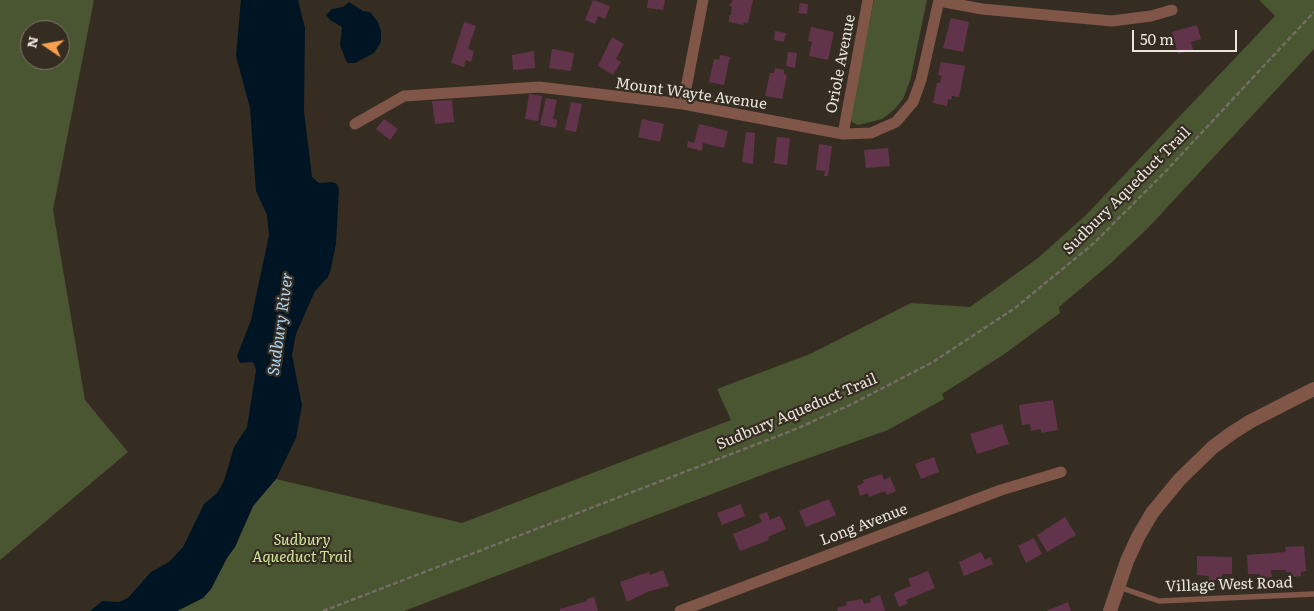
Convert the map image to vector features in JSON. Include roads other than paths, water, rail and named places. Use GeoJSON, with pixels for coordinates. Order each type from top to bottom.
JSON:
{"type":"FeatureCollection","features":[{"type":"Feature","properties":{"kind":"street"},"geometry":{"type":"LineString","coordinates":[[683,104],[703,0]]}},
{"type":"Feature","properties":{"kind":"street","name":"Oriole Avenue"},"geometry":{"type":"LineString","coordinates":[[842,134],[868,0]]}},
{"type":"Feature","properties":{"kind":"street"},"geometry":{"type":"LineString","coordinates":[[939,1],[1011,12],[1112,22],[1151,16],[1172,10]]}},
{"type":"Feature","properties":{"kind":"street","name":"Mount Wayte Avenue"},"geometry":{"type":"LineString","coordinates":[[355,124],[404,96],[521,87],[556,89],[683,104],[842,134],[871,133],[896,122],[906,113],[913,102],[921,80],[939,1]]}},
{"type":"Feature","properties":{"kind":"street"},"geometry":{"type":"LineString","coordinates":[[1110,611],[1127,561],[1152,514],[1196,463],[1213,447],[1251,421],[1314,389]]}},
{"type":"Feature","properties":{"kind":"street","name":"Long Avenue"},"geometry":{"type":"LineString","coordinates":[[680,611],[1001,490],[1061,472]]}},
{"type":"Feature","properties":{"kind":"lane","name":"Village West Road"},"geometry":{"type":"LineString","coordinates":[[1118,586],[1159,600],[1314,594]]}},
{"type":"Feature","properties":{"kind":"water","name":"Sudbury River"},"geometry":{"type":"Polygon","coordinates":[[[241,0],[298,0],[305,28],[304,111],[312,177],[319,183],[332,182],[337,184],[339,189],[336,244],[331,268],[328,277],[315,291],[296,334],[292,355],[302,405],[296,438],[276,479],[253,506],[235,547],[211,589],[203,598],[177,611],[90,611],[102,601],[119,602],[128,598],[151,572],[169,562],[183,547],[204,504],[217,493],[224,481],[234,447],[247,427],[256,370],[253,362],[240,363],[237,356],[251,320],[269,235],[267,215],[256,191],[250,108],[236,56],[241,0]]]}},
{"type":"Feature","properties":{"kind":"water"},"geometry":{"type":"Polygon","coordinates":[[[349,2],[363,11],[370,12],[378,22],[381,31],[381,42],[374,53],[355,63],[347,63],[340,45],[342,27],[330,20],[326,15],[332,9],[343,7],[349,2]]]}},
{"type":"Feature","properties":{"kind":"park label","name":"Sudbury Aqueduct Trail"},"geometry":{"type":"Point","coordinates":[302,550]}}]}
